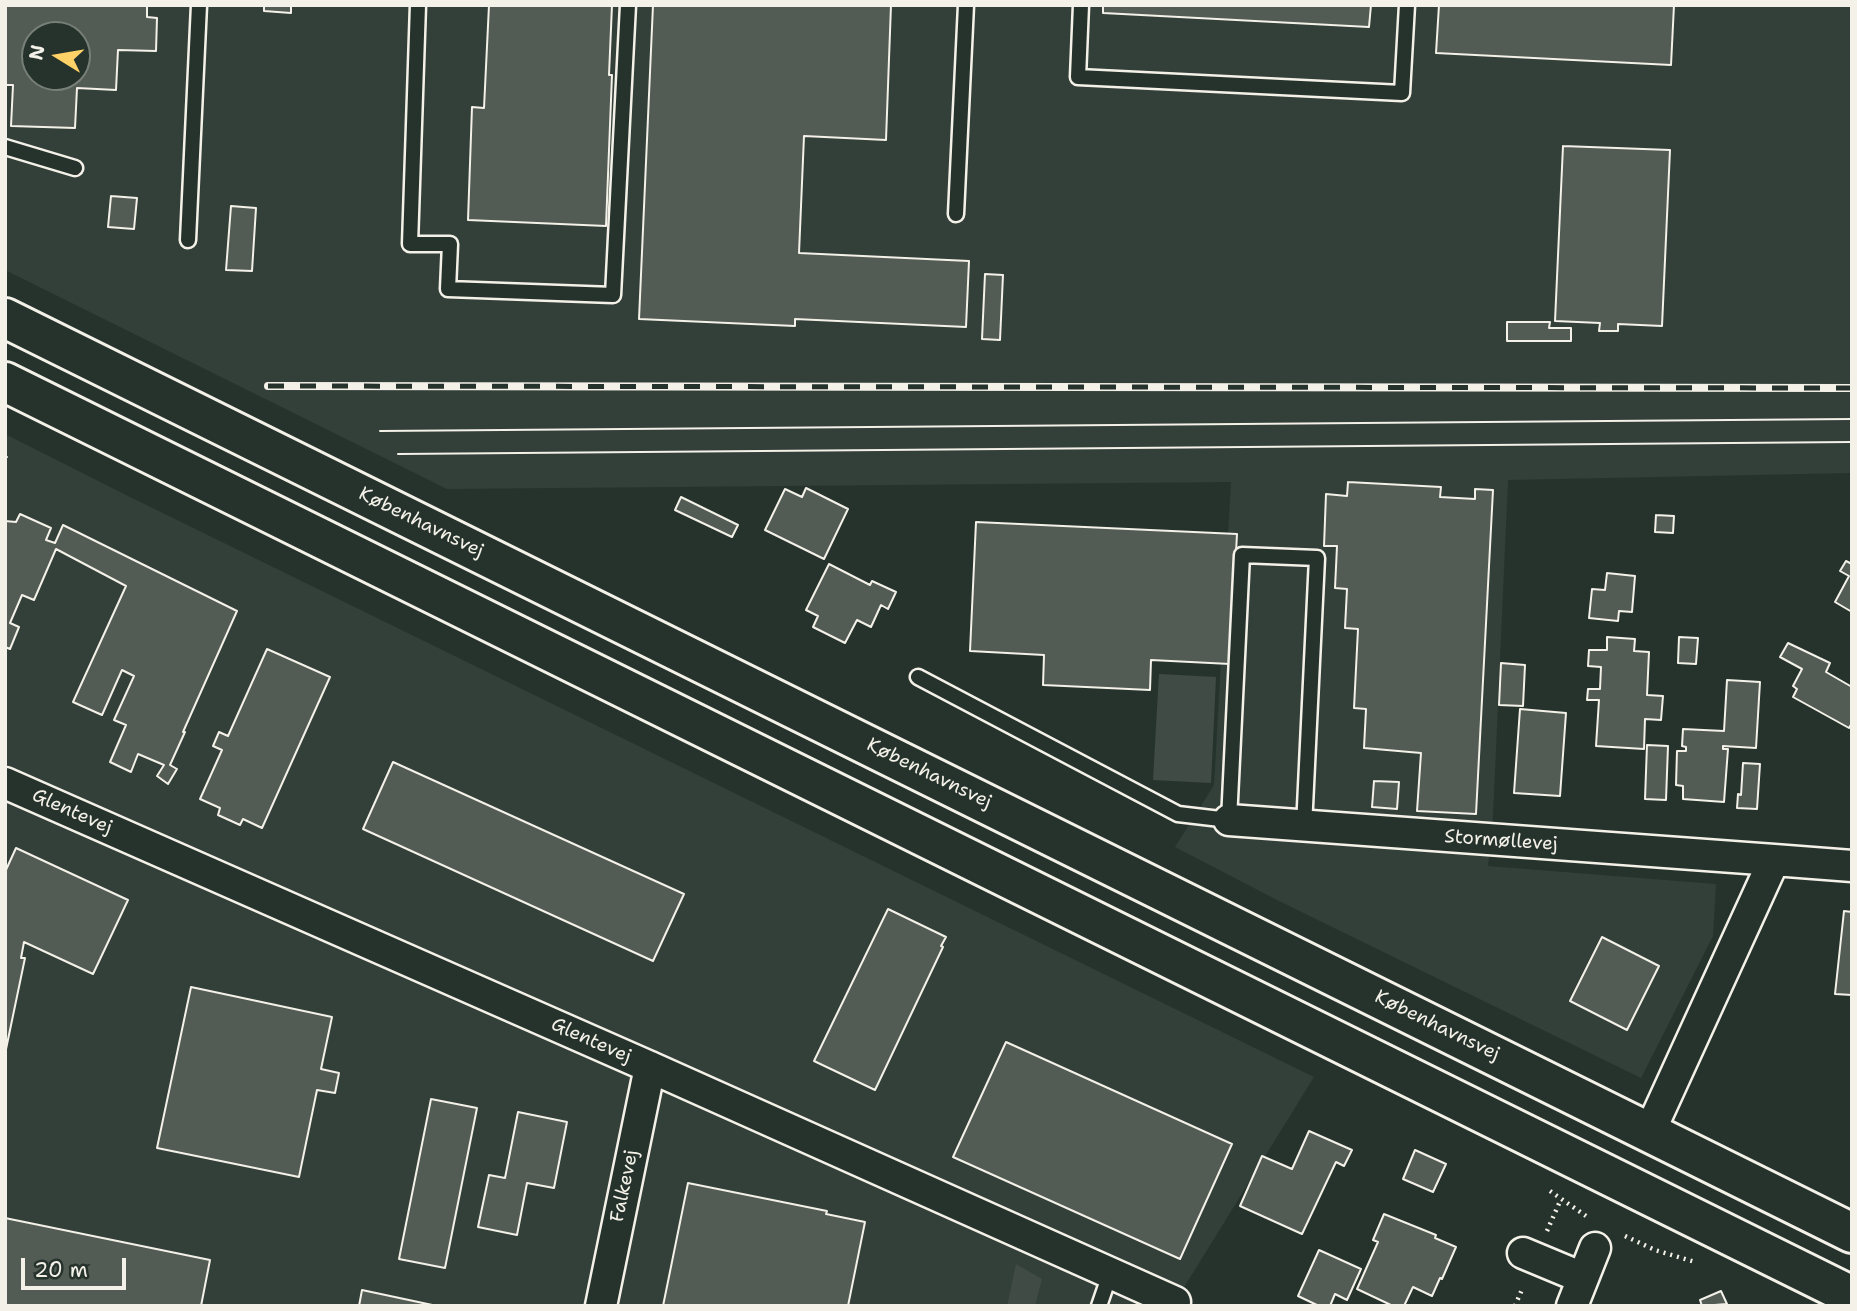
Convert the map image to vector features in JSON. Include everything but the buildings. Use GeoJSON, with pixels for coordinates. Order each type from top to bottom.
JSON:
{"type":"FeatureCollection","features":[{"type":"Feature","properties":{"kind":"main road","name":"Københavnsvej"},"geometry":{"type":"LineString","coordinates":[[5,317],[1852,1233]]}},
{"type":"Feature","properties":{"kind":"main road"},"geometry":{"type":"LineString","coordinates":[[5,382],[1852,1296]]}},
{"type":"Feature","properties":{"kind":"street","name":"Glentevej"},"geometry":{"type":"LineString","coordinates":[[5,783],[1175,1302]]}},
{"type":"Feature","properties":{"kind":"street","name":"Stormøllevej"},"geometry":{"type":"LineString","coordinates":[[1229,820],[1852,866]]}},
{"type":"Feature","properties":{"kind":"street"},"geometry":{"type":"LineString","coordinates":[[1650,1131],[1774,860]]}},
{"type":"Feature","properties":{"kind":"street","name":"Falkevej"},"geometry":{"type":"LineString","coordinates":[[601,1306],[650,1067]]}},
{"type":"Feature","properties":{"kind":"street"},"geometry":{"type":"LineString","coordinates":[[1572,1306],[1595,1248]]}},
{"type":"Feature","properties":{"kind":"street"},"geometry":{"type":"LineString","coordinates":[[1523,1253],[1583,1278]]}},
{"type":"Feature","properties":{"kind":"lane"},"geometry":{"type":"LineString","coordinates":[[188,240],[199,5]]}},
{"type":"Feature","properties":{"kind":"lane"},"geometry":{"type":"LineString","coordinates":[[418,5],[410,244],[450,244],[448,289],[613,295],[628,5]]}},
{"type":"Feature","properties":{"kind":"lane"},"geometry":{"type":"LineString","coordinates":[[956,214],[966,5]]}},
{"type":"Feature","properties":{"kind":"lane"},"geometry":{"type":"LineString","coordinates":[[1081,5],[1077,77],[1402,93],[1406,5]]}},
{"type":"Feature","properties":{"kind":"lane"},"geometry":{"type":"LineString","coordinates":[[5,147],[75,168]]}},
{"type":"Feature","properties":{"kind":"lane"},"geometry":{"type":"LineString","coordinates":[[918,677],[1178,814],[1229,820],[1242,555],[1317,558],[1304,827]]}},
{"type":"Feature","properties":{"kind":"lane"},"geometry":{"type":"LineString","coordinates":[[1099,1306],[1110,1274]]}},
{"type":"Feature","properties":{"kind":"shaded area"},"geometry":{"type":"Polygon","coordinates":[[[5,5],[1852,5],[1852,473],[1508,480],[1493,816],[1488,866],[1716,884],[1713,936],[1641,1078],[1279,901],[1175,847],[1214,785],[1231,482],[447,489],[5,270],[5,5]]]}},
{"type":"Feature","properties":{"kind":"shaded area"},"geometry":{"type":"Polygon","coordinates":[[[5,434],[1314,1077],[1175,1302],[1168,1306],[5,1306],[5,434]]]}},
{"type":"Feature","properties":{"kind":"shaded area"},"geometry":{"type":"Polygon","coordinates":[[[1159,674],[1216,677],[1211,783],[1153,780],[1159,674]]]}},
{"type":"Feature","properties":{"kind":"shaded area"},"geometry":{"type":"Polygon","coordinates":[[[1016,1264],[1042,1279],[1035,1306],[1007,1306],[1016,1264]]]}},
{"type":"Feature","properties":{"kind":"tram line"},"geometry":{"type":"LineString","coordinates":[[380,431],[1852,419]]}},
{"type":"Feature","properties":{"kind":"tram line"},"geometry":{"type":"LineString","coordinates":[[398,454],[1852,442]]}},
{"type":"Feature","properties":{"kind":"railway"},"geometry":{"type":"LineString","coordinates":[[268,386],[1852,388]]}}]}
